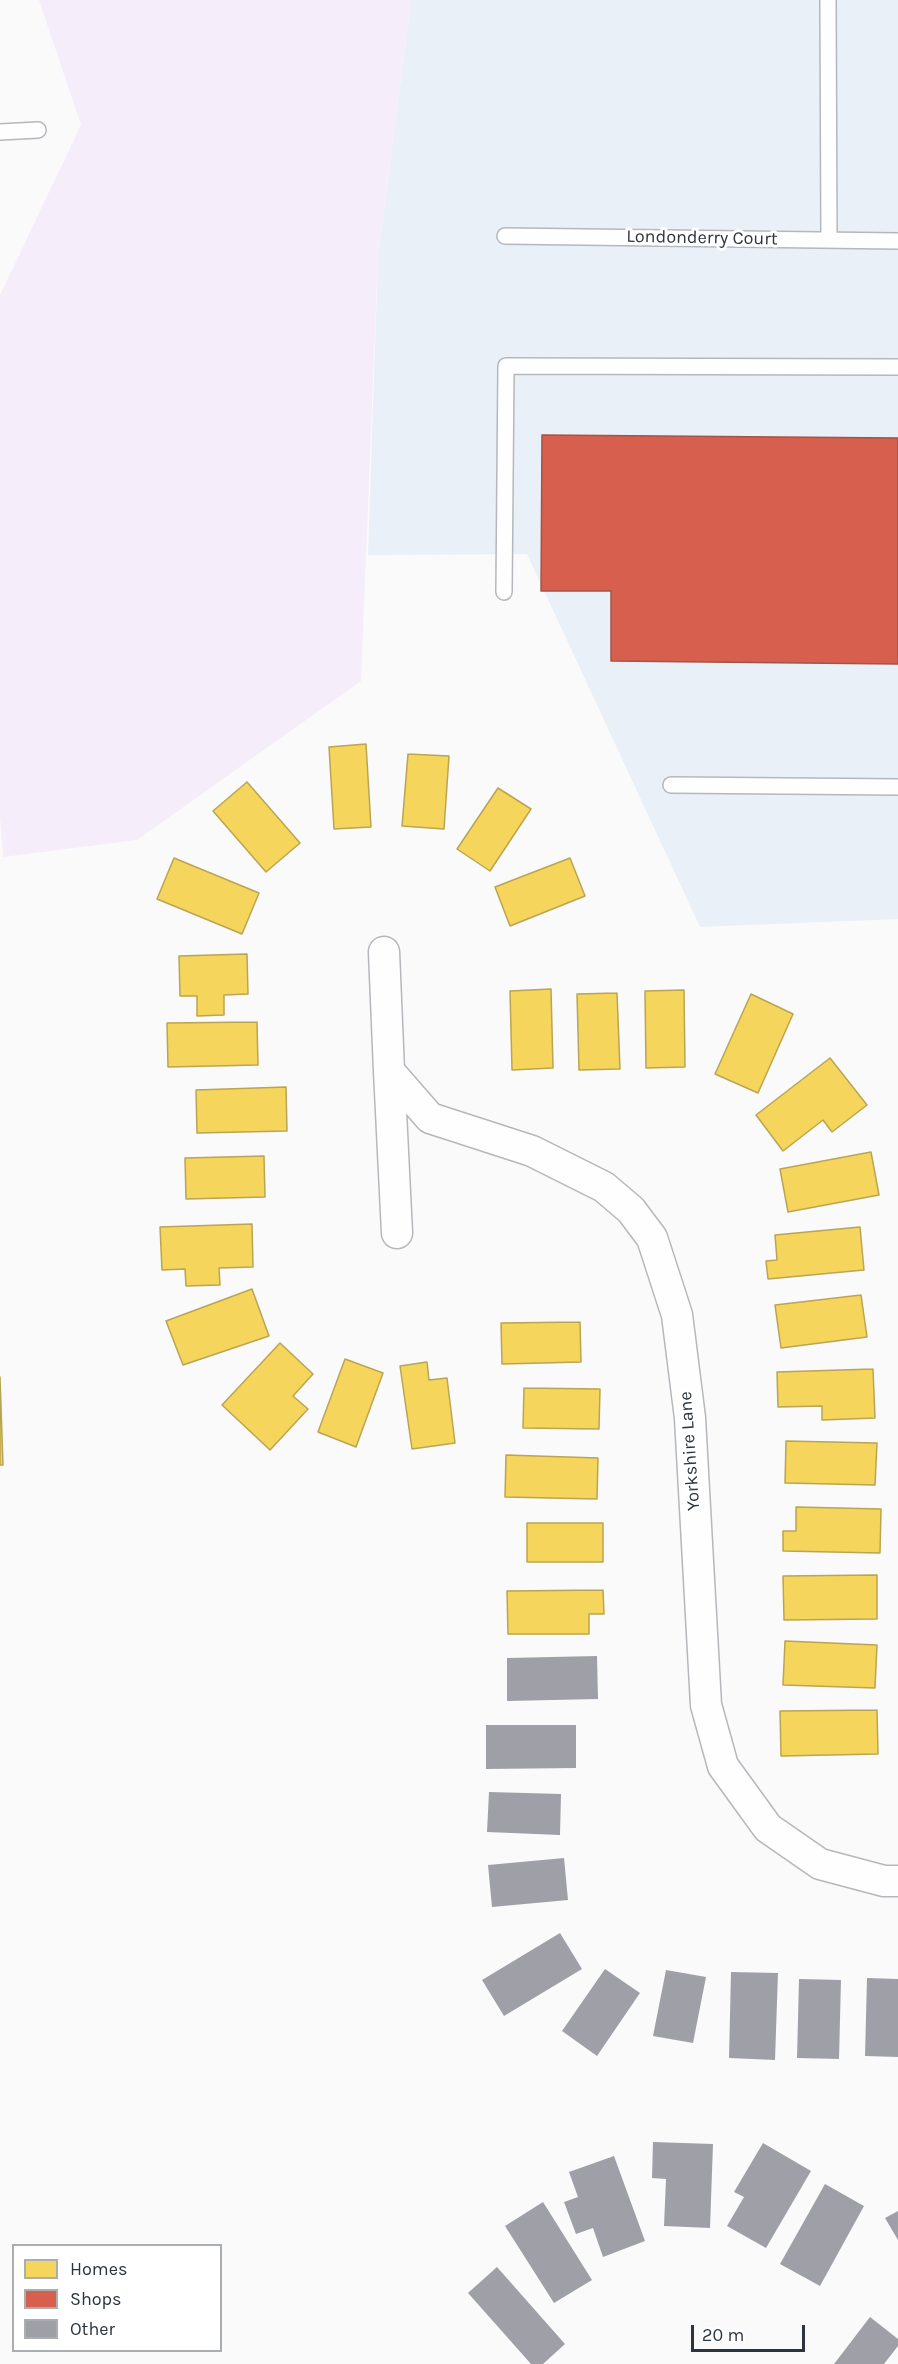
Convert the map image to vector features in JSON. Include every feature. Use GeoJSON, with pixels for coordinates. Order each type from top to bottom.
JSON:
{"type":"FeatureCollection","features":[{"type":"Feature","properties":{"kind":"street"},"geometry":{"type":"LineString","coordinates":[[384,952],[397,1233]]}},
{"type":"Feature","properties":{"kind":"street","name":"Yorkshire Lane"},"geometry":{"type":"LineString","coordinates":[[389,1071],[430,1118],[532,1151],[604,1187],[630,1210],[652,1238],[677,1315],[690,1418],[706,1704],[723,1766],[768,1828],[820,1864],[884,1881],[898,1881]]}},
{"type":"Feature","properties":{"kind":"lane"},"geometry":{"type":"LineString","coordinates":[[828,0],[829,239]]}},
{"type":"Feature","properties":{"kind":"lane"},"geometry":{"type":"LineString","coordinates":[[0,132],[38,130]]}},
{"type":"Feature","properties":{"kind":"lane","name":"Londonderry Court"},"geometry":{"type":"LineString","coordinates":[[505,236],[898,241]]}},
{"type":"Feature","properties":{"kind":"lane"},"geometry":{"type":"LineString","coordinates":[[504,592],[506,366],[898,367]]}},
{"type":"Feature","properties":{"kind":"lane"},"geometry":{"type":"LineString","coordinates":[[671,785],[898,788]]}},
{"type":"Feature","properties":{"kind":"shaded area"},"geometry":{"type":"Polygon","coordinates":[[[39,0],[411,0],[378,256],[361,681],[137,840],[3,857],[0,818],[0,295],[81,125],[39,0]]]}},
{"type":"Feature","properties":{"kind":"shaded area"},"geometry":{"type":"Polygon","coordinates":[[[411,0],[898,0],[898,919],[700,927],[527,554],[368,555],[378,256],[411,0]]]}},
{"type":"Feature","properties":{"kind":"building: Homes"},"geometry":{"type":"Polygon","coordinates":[[[366,744],[371,827],[334,829],[329,747],[366,744]]]}},
{"type":"Feature","properties":{"kind":"building: Homes"},"geometry":{"type":"Polygon","coordinates":[[[408,754],[449,756],[444,829],[402,826],[408,754]]]}},
{"type":"Feature","properties":{"kind":"building: Homes"},"geometry":{"type":"Polygon","coordinates":[[[247,782],[300,843],[266,872],[213,811],[247,782]]]}},
{"type":"Feature","properties":{"kind":"building: Homes"},"geometry":{"type":"Polygon","coordinates":[[[498,788],[531,809],[490,871],[457,849],[498,788]]]}},
{"type":"Feature","properties":{"kind":"building: Homes"},"geometry":{"type":"Polygon","coordinates":[[[174,858],[259,893],[242,934],[157,899],[174,858]]]}},
{"type":"Feature","properties":{"kind":"building: Homes"},"geometry":{"type":"Polygon","coordinates":[[[570,858],[585,896],[510,926],[495,887],[570,858]]]}},
{"type":"Feature","properties":{"kind":"building: Homes"},"geometry":{"type":"Polygon","coordinates":[[[247,954],[248,994],[224,995],[224,1015],[197,1016],[197,996],[180,996],[179,956],[247,954]]]}},
{"type":"Feature","properties":{"kind":"building: Homes"},"geometry":{"type":"Polygon","coordinates":[[[551,989],[553,1068],[512,1070],[510,991],[551,989]]]}},
{"type":"Feature","properties":{"kind":"building: Homes"},"geometry":{"type":"Polygon","coordinates":[[[684,990],[685,1067],[646,1068],[645,991],[684,990]]]}},
{"type":"Feature","properties":{"kind":"building: Homes"},"geometry":{"type":"Polygon","coordinates":[[[617,993],[620,1069],[579,1070],[577,994],[617,993]]]}},
{"type":"Feature","properties":{"kind":"building: Homes"},"geometry":{"type":"Polygon","coordinates":[[[751,994],[793,1014],[758,1093],[715,1074],[751,994]]]}},
{"type":"Feature","properties":{"kind":"building: Homes"},"geometry":{"type":"Polygon","coordinates":[[[257,1022],[258,1065],[168,1067],[167,1023],[257,1022]]]}},
{"type":"Feature","properties":{"kind":"building: Homes"},"geometry":{"type":"Polygon","coordinates":[[[830,1058],[867,1105],[832,1132],[823,1120],[783,1151],[756,1115],[830,1058]]]}},
{"type":"Feature","properties":{"kind":"building: Homes"},"geometry":{"type":"Polygon","coordinates":[[[286,1087],[287,1131],[197,1133],[196,1090],[286,1087]]]}},
{"type":"Feature","properties":{"kind":"building: Homes"},"geometry":{"type":"Polygon","coordinates":[[[871,1152],[879,1195],[788,1212],[780,1169],[871,1152]]]}},
{"type":"Feature","properties":{"kind":"building: Homes"},"geometry":{"type":"Polygon","coordinates":[[[264,1156],[265,1197],[186,1199],[185,1158],[264,1156]]]}},
{"type":"Feature","properties":{"kind":"building: Homes"},"geometry":{"type":"Polygon","coordinates":[[[252,1224],[253,1267],[219,1268],[220,1285],[186,1286],[185,1269],[162,1270],[160,1227],[252,1224]]]}},
{"type":"Feature","properties":{"kind":"building: Homes"},"geometry":{"type":"Polygon","coordinates":[[[860,1227],[864,1270],[768,1279],[766,1261],[777,1260],[775,1235],[860,1227]]]}},
{"type":"Feature","properties":{"kind":"building: Homes"},"geometry":{"type":"Polygon","coordinates":[[[252,1289],[269,1336],[183,1365],[166,1321],[252,1289]]]}},
{"type":"Feature","properties":{"kind":"building: Homes"},"geometry":{"type":"Polygon","coordinates":[[[861,1295],[867,1337],[781,1348],[775,1305],[861,1295]]]}},
{"type":"Feature","properties":{"kind":"building: Homes"},"geometry":{"type":"Polygon","coordinates":[[[580,1322],[581,1362],[502,1364],[501,1323],[580,1322]]]}},
{"type":"Feature","properties":{"kind":"building: Homes"},"geometry":{"type":"Polygon","coordinates":[[[280,1343],[313,1374],[293,1396],[308,1409],[270,1450],[222,1405],[280,1343]]]}},
{"type":"Feature","properties":{"kind":"building: Homes"},"geometry":{"type":"Polygon","coordinates":[[[345,1359],[383,1373],[356,1447],[318,1432],[345,1359]]]}},
{"type":"Feature","properties":{"kind":"building: Homes"},"geometry":{"type":"Polygon","coordinates":[[[427,1362],[429,1380],[447,1378],[455,1443],[412,1449],[400,1366],[427,1362]]]}},
{"type":"Feature","properties":{"kind":"building: Homes"},"geometry":{"type":"Polygon","coordinates":[[[873,1369],[875,1418],[822,1420],[822,1406],[778,1407],[777,1372],[873,1369]]]}},
{"type":"Feature","properties":{"kind":"building: Homes"},"geometry":{"type":"Polygon","coordinates":[[[0,1377],[3,1465],[0,1465],[0,1377]]]}},
{"type":"Feature","properties":{"kind":"building: Homes"},"geometry":{"type":"Polygon","coordinates":[[[524,1388],[600,1389],[599,1429],[523,1428],[524,1388]]]}},
{"type":"Feature","properties":{"kind":"building: Homes"},"geometry":{"type":"Polygon","coordinates":[[[786,1441],[877,1443],[875,1485],[785,1483],[786,1441]]]}},
{"type":"Feature","properties":{"kind":"building: Homes"},"geometry":{"type":"Polygon","coordinates":[[[506,1455],[598,1458],[597,1499],[505,1497],[506,1455]]]}},
{"type":"Feature","properties":{"kind":"building: Homes"},"geometry":{"type":"Polygon","coordinates":[[[796,1507],[881,1509],[880,1553],[783,1551],[783,1531],[796,1531],[796,1507]]]}},
{"type":"Feature","properties":{"kind":"building: Homes"},"geometry":{"type":"Polygon","coordinates":[[[527,1523],[603,1523],[603,1562],[527,1562],[527,1523]]]}},
{"type":"Feature","properties":{"kind":"building: Homes"},"geometry":{"type":"Polygon","coordinates":[[[877,1575],[877,1619],[784,1620],[783,1576],[877,1575]]]}},
{"type":"Feature","properties":{"kind":"building: Homes"},"geometry":{"type":"Polygon","coordinates":[[[603,1590],[604,1614],[589,1614],[589,1634],[508,1634],[507,1591],[603,1590]]]}},
{"type":"Feature","properties":{"kind":"building: Homes"},"geometry":{"type":"Polygon","coordinates":[[[785,1641],[877,1645],[875,1688],[783,1685],[785,1641]]]}},
{"type":"Feature","properties":{"kind":"building: Homes"},"geometry":{"type":"Polygon","coordinates":[[[877,1710],[878,1754],[781,1756],[780,1711],[877,1710]]]}},
{"type":"Feature","properties":{"kind":"building: Shops"},"geometry":{"type":"Polygon","coordinates":[[[542,435],[898,438],[898,664],[611,661],[611,591],[541,591],[542,435]]]}},
{"type":"Feature","properties":{"kind":"building: Other"},"geometry":{"type":"Polygon","coordinates":[[[597,1656],[598,1699],[507,1701],[507,1658],[597,1656]]]}},
{"type":"Feature","properties":{"kind":"building: Other"},"geometry":{"type":"Polygon","coordinates":[[[486,1725],[576,1725],[576,1768],[486,1769],[486,1725]]]}},
{"type":"Feature","properties":{"kind":"building: Other"},"geometry":{"type":"Polygon","coordinates":[[[489,1792],[561,1794],[560,1835],[487,1832],[489,1792]]]}},
{"type":"Feature","properties":{"kind":"building: Other"},"geometry":{"type":"Polygon","coordinates":[[[564,1858],[568,1900],[492,1907],[488,1865],[564,1858]]]}},
{"type":"Feature","properties":{"kind":"building: Other"},"geometry":{"type":"Polygon","coordinates":[[[560,1933],[582,1969],[504,2016],[482,1980],[560,1933]]]}},
{"type":"Feature","properties":{"kind":"building: Other"},"geometry":{"type":"Polygon","coordinates":[[[605,1969],[640,1993],[597,2056],[562,2031],[605,1969]]]}},
{"type":"Feature","properties":{"kind":"building: Other"},"geometry":{"type":"Polygon","coordinates":[[[666,1970],[706,1977],[693,2043],[653,2036],[666,1970]]]}},
{"type":"Feature","properties":{"kind":"building: Other"},"geometry":{"type":"Polygon","coordinates":[[[731,1972],[778,1973],[775,2060],[729,2058],[731,1972]]]}},
{"type":"Feature","properties":{"kind":"building: Other"},"geometry":{"type":"Polygon","coordinates":[[[867,1978],[898,1979],[898,2057],[865,2056],[867,1978]]]}},
{"type":"Feature","properties":{"kind":"building: Other"},"geometry":{"type":"Polygon","coordinates":[[[799,1979],[841,1980],[839,2059],[797,2058],[799,1979]]]}},
{"type":"Feature","properties":{"kind":"building: Other"},"geometry":{"type":"Polygon","coordinates":[[[653,2142],[713,2144],[710,2228],[664,2226],[666,2179],[652,2178],[653,2142]]]}},
{"type":"Feature","properties":{"kind":"building: Other"},"geometry":{"type":"Polygon","coordinates":[[[763,2143],[811,2171],[766,2248],[727,2226],[744,2197],[734,2192],[763,2143]]]}},
{"type":"Feature","properties":{"kind":"building: Other"},"geometry":{"type":"Polygon","coordinates":[[[614,2156],[645,2241],[603,2257],[593,2228],[576,2234],[564,2202],[578,2197],[569,2172],[614,2156]]]}},
{"type":"Feature","properties":{"kind":"building: Other"},"geometry":{"type":"Polygon","coordinates":[[[825,2184],[864,2206],[820,2286],[780,2264],[825,2184]]]}},
{"type":"Feature","properties":{"kind":"building: Other"},"geometry":{"type":"Polygon","coordinates":[[[543,2202],[592,2280],[554,2303],[505,2226],[543,2202]]]}},
{"type":"Feature","properties":{"kind":"building: Other"},"geometry":{"type":"Polygon","coordinates":[[[898,2211],[898,2240],[885,2218],[898,2211]]]}},
{"type":"Feature","properties":{"kind":"building: Other"},"geometry":{"type":"Polygon","coordinates":[[[497,2267],[565,2344],[543,2364],[531,2364],[468,2293],[497,2267]]]}},
{"type":"Feature","properties":{"kind":"building: Other"},"geometry":{"type":"Polygon","coordinates":[[[870,2317],[898,2339],[898,2346],[884,2364],[834,2364],[870,2317]]]}}]}
